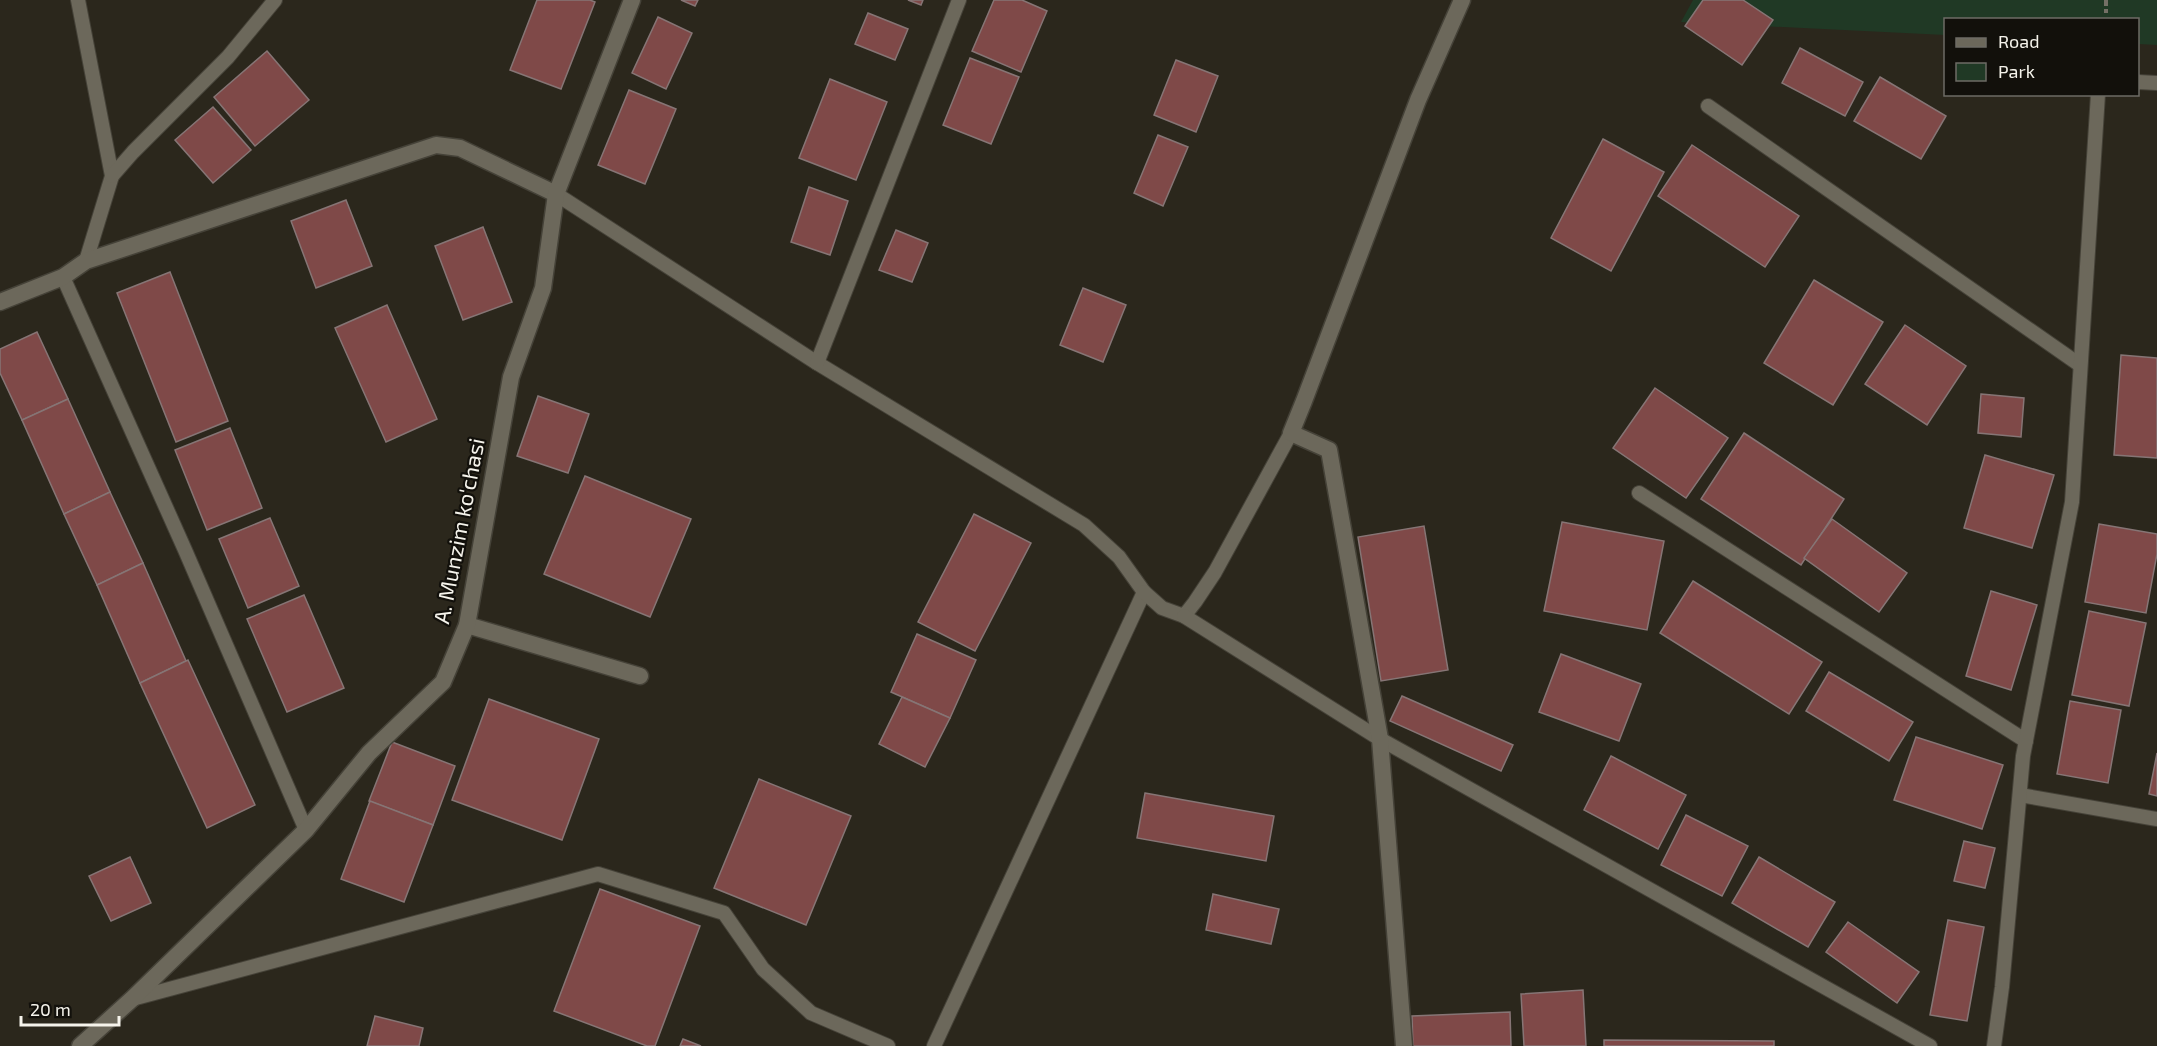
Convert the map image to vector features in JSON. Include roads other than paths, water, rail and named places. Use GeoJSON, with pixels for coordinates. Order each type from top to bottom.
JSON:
{"type":"FeatureCollection","features":[{"type":"Feature","properties":{"kind":"street","name":"A. Munzim ko'chasi"},"geometry":{"type":"LineString","coordinates":[[80,1046],[132,999],[306,830],[369,753],[443,682],[467,625],[511,377],[543,288],[556,195],[633,0]]}},
{"type":"Feature","properties":{"kind":"street"},"geometry":{"type":"LineString","coordinates":[[1404,1046],[1380,739],[1329,450],[1291,433],[1418,100],[1462,0]]}},
{"type":"Feature","properties":{"kind":"street"},"geometry":{"type":"LineString","coordinates":[[0,302],[63,277],[87,261],[436,145],[460,148],[556,195]]}},
{"type":"Feature","properties":{"kind":"street"},"geometry":{"type":"LineString","coordinates":[[467,625],[640,676]]}},
{"type":"Feature","properties":{"kind":"lane"},"geometry":{"type":"LineString","coordinates":[[78,0],[112,176]]}},
{"type":"Feature","properties":{"kind":"lane"},"geometry":{"type":"LineString","coordinates":[[87,261],[112,176],[228,57],[275,0]]}},
{"type":"Feature","properties":{"kind":"lane"},"geometry":{"type":"LineString","coordinates":[[817,363],[959,0]]}},
{"type":"Feature","properties":{"kind":"lane"},"geometry":{"type":"LineString","coordinates":[[2139,82],[2157,83]]}},
{"type":"Feature","properties":{"kind":"lane"},"geometry":{"type":"LineString","coordinates":[[1994,1046],[2026,741],[2072,502],[2098,96]]}},
{"type":"Feature","properties":{"kind":"lane"},"geometry":{"type":"LineString","coordinates":[[1708,105],[2080,365]]}},
{"type":"Feature","properties":{"kind":"lane"},"geometry":{"type":"LineString","coordinates":[[556,195],[817,363],[1084,525],[1119,557],[1144,592],[1162,608],[1184,616],[1380,739],[1930,1046]]}},
{"type":"Feature","properties":{"kind":"lane"},"geometry":{"type":"LineString","coordinates":[[63,277],[185,550],[306,830]]}},
{"type":"Feature","properties":{"kind":"lane"},"geometry":{"type":"LineString","coordinates":[[1184,616],[1215,572],[1291,433]]}},
{"type":"Feature","properties":{"kind":"lane"},"geometry":{"type":"LineString","coordinates":[[1639,493],[2026,741]]}},
{"type":"Feature","properties":{"kind":"lane"},"geometry":{"type":"LineString","coordinates":[[934,1046],[1144,592]]}},
{"type":"Feature","properties":{"kind":"lane"},"geometry":{"type":"LineString","coordinates":[[2020,795],[2157,819]]}},
{"type":"Feature","properties":{"kind":"lane"},"geometry":{"type":"LineString","coordinates":[[132,999],[598,874],[724,913],[763,969],[811,1013],[888,1046]]}}]}
